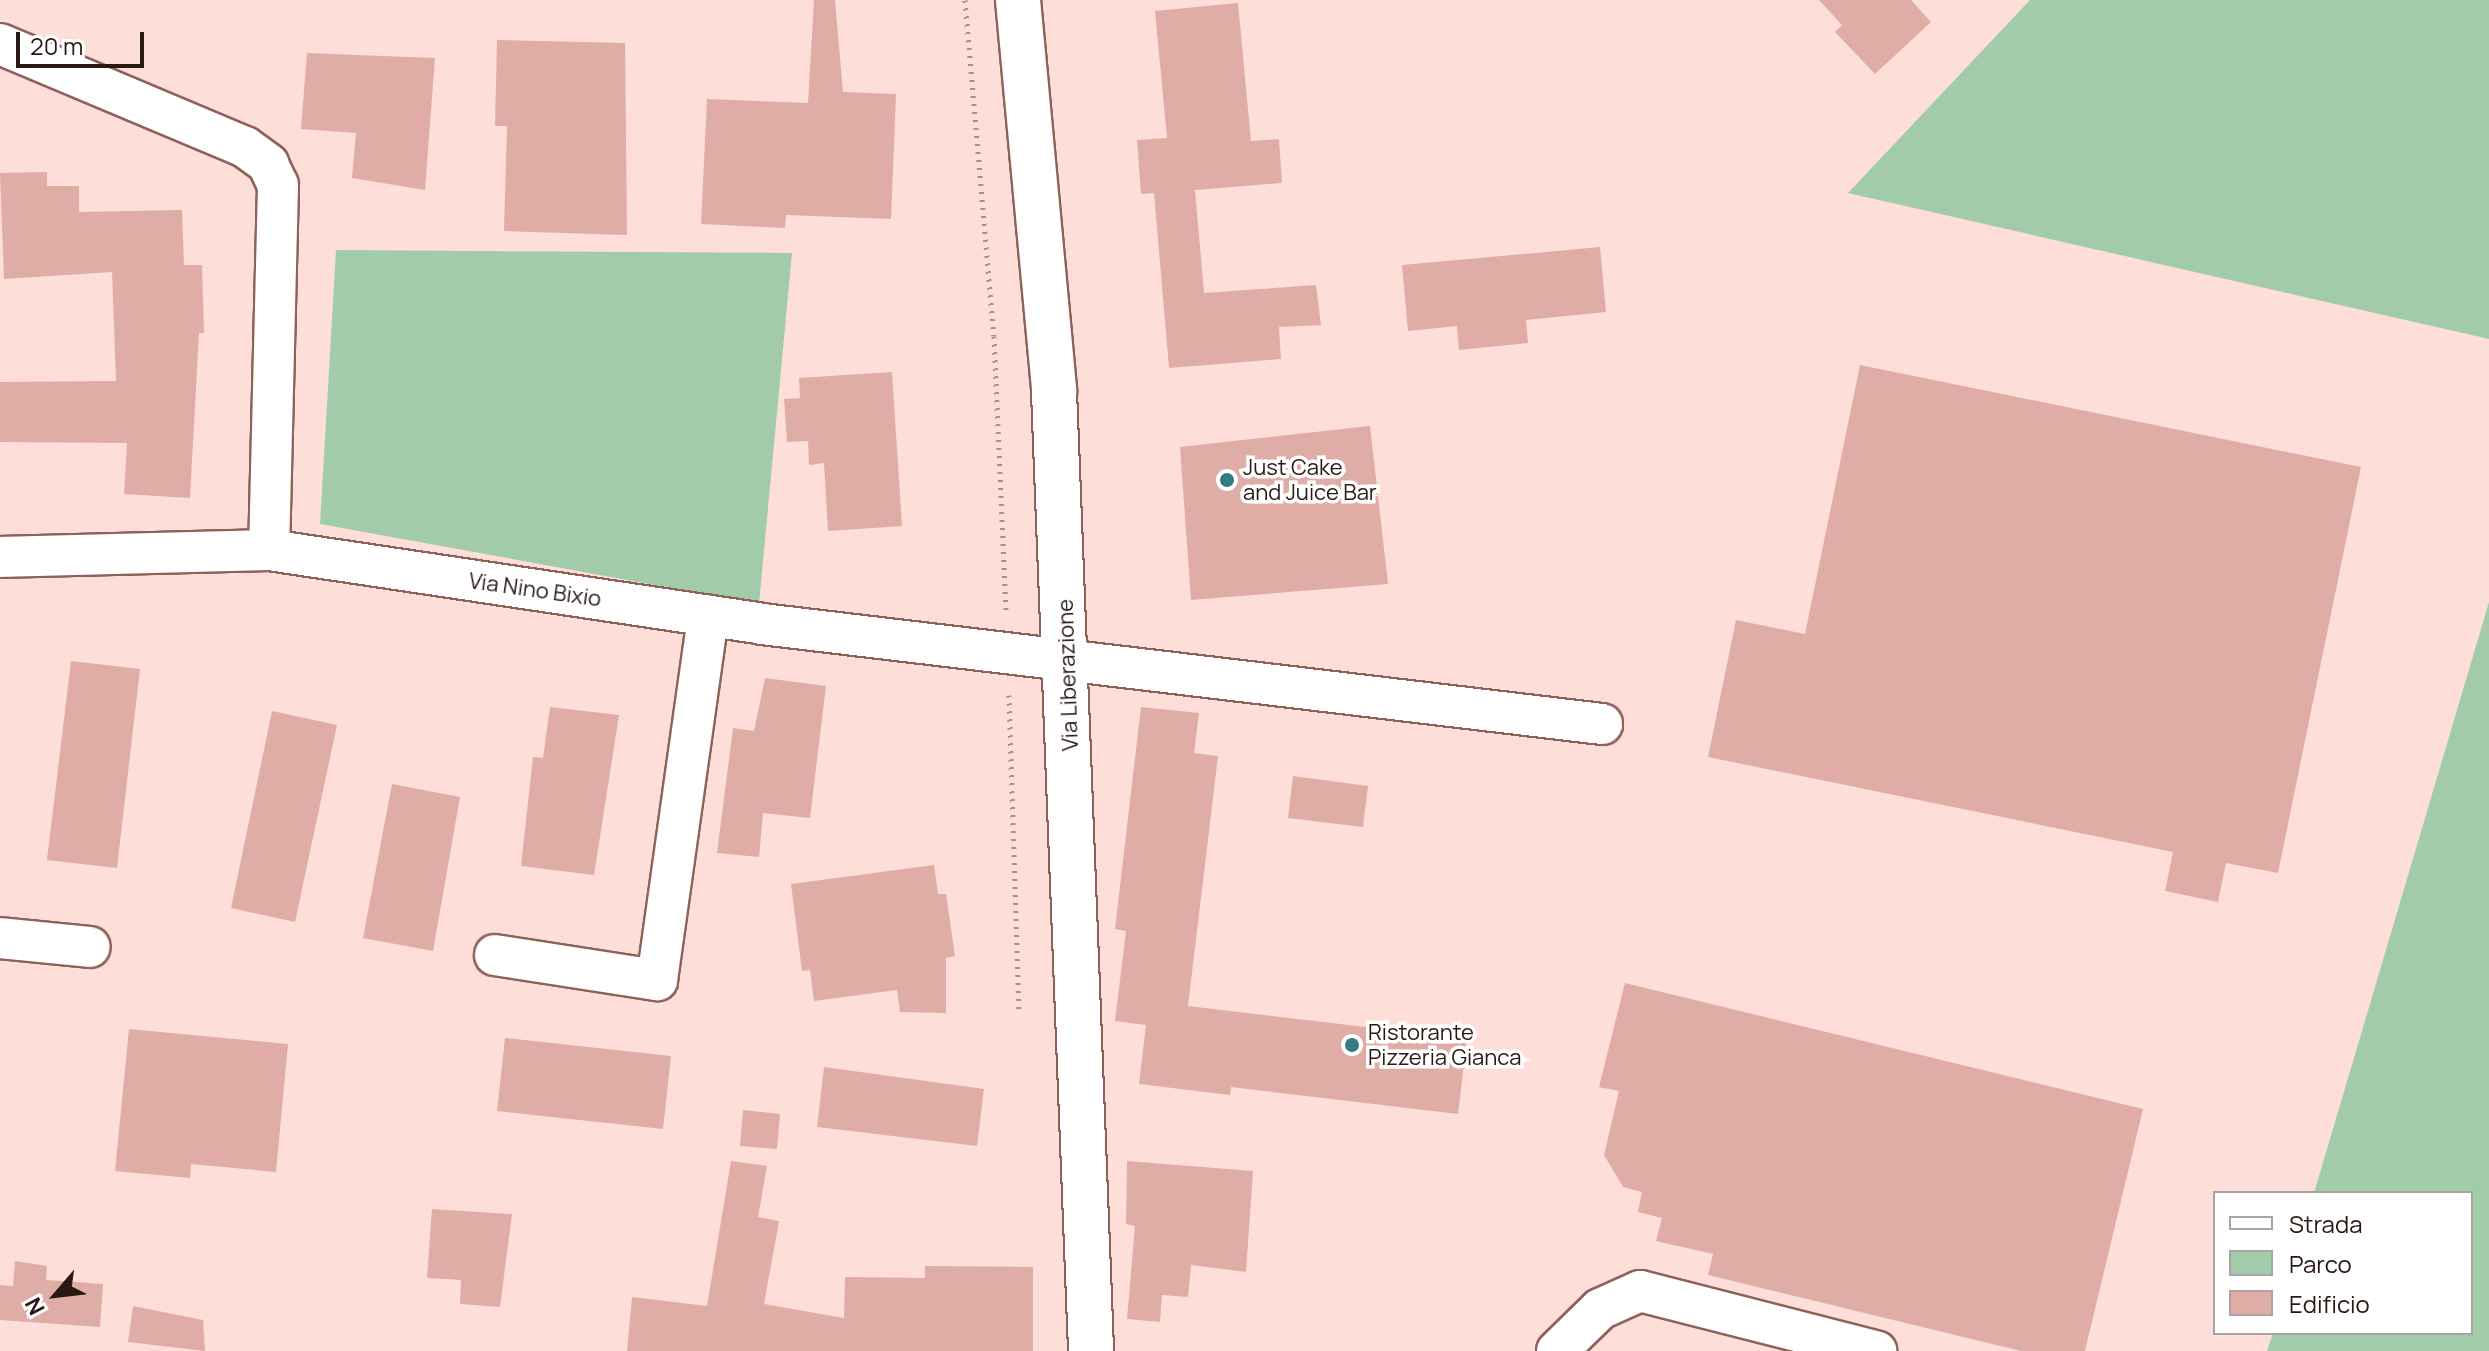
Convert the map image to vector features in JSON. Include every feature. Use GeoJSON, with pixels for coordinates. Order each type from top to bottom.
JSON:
{"type":"FeatureCollection","features":[{"type":"Feature","properties":{"kind":"main road","name":"Via Liberazione"},"geometry":{"type":"LineString","coordinates":[[1018,0],[1054,391],[1068,657],[1091,1351]]}},
{"type":"Feature","properties":{"kind":"street"},"geometry":{"type":"LineString","coordinates":[[0,44],[245,147],[268,164],[278,185],[269,550]]}},
{"type":"Feature","properties":{"kind":"street","name":"Via Nino Bixio"},"geometry":{"type":"LineString","coordinates":[[0,557],[269,550],[708,616],[1007,649],[1602,724]]}},
{"type":"Feature","properties":{"kind":"street"},"geometry":{"type":"LineString","coordinates":[[495,955],[657,980],[708,616]]}},
{"type":"Feature","properties":{"kind":"street"},"geometry":{"type":"LineString","coordinates":[[0,938],[90,947]]}},
{"type":"Feature","properties":{"kind":"street"},"geometry":{"type":"LineString","coordinates":[[1557,1351],[1600,1309],[1640,1291],[1876,1351]]}},
{"type":"Feature","properties":{"kind":"path"},"geometry":{"type":"LineString","coordinates":[[965,0],[994,336],[1019,1010]]}},
{"type":"Feature","properties":{"kind":"green space"},"geometry":{"type":"Polygon","coordinates":[[[2030,0],[2489,0],[2489,339],[1848,193],[2030,0]]]}},
{"type":"Feature","properties":{"kind":"green space"},"geometry":{"type":"Polygon","coordinates":[[[336,250],[792,253],[759,604],[320,524],[336,250]]]}},
{"type":"Feature","properties":{"kind":"green space"},"geometry":{"type":"Polygon","coordinates":[[[2489,602],[2489,1351],[2267,1351],[2272,1335],[2473,1335],[2473,1191],[2315,1191],[2489,602]]]}},
{"type":"Feature","properties":{"kind":"building"},"geometry":{"type":"Polygon","coordinates":[[[814,0],[835,0],[843,92],[896,94],[891,219],[786,215],[785,228],[701,224],[707,99],[808,103],[814,0]]]}},
{"type":"Feature","properties":{"kind":"building"},"geometry":{"type":"Polygon","coordinates":[[[1819,0],[1911,0],[1931,22],[1875,74],[1835,32],[1842,25],[1819,0]]]}},
{"type":"Feature","properties":{"kind":"building"},"geometry":{"type":"Polygon","coordinates":[[[1238,3],[1251,141],[1279,139],[1282,183],[1195,190],[1204,293],[1316,285],[1321,325],[1279,327],[1281,359],[1169,368],[1154,193],[1141,194],[1137,140],[1167,138],[1155,11],[1238,3]]]}},
{"type":"Feature","properties":{"kind":"building"},"geometry":{"type":"Polygon","coordinates":[[[497,40],[625,43],[627,235],[504,231],[507,126],[495,126],[497,40]]]}},
{"type":"Feature","properties":{"kind":"building"},"geometry":{"type":"Polygon","coordinates":[[[307,53],[435,58],[425,190],[352,178],[356,133],[301,129],[307,53]]]}},
{"type":"Feature","properties":{"kind":"building"},"geometry":{"type":"Polygon","coordinates":[[[47,172],[47,186],[79,186],[79,212],[182,210],[184,265],[202,265],[204,333],[199,333],[190,498],[124,494],[127,443],[0,442],[0,382],[116,381],[112,272],[4,279],[0,173],[47,172]]]}},
{"type":"Feature","properties":{"kind":"building"},"geometry":{"type":"Polygon","coordinates":[[[1600,247],[1606,312],[1526,320],[1528,343],[1459,350],[1457,326],[1408,331],[1402,265],[1600,247]]]}},
{"type":"Feature","properties":{"kind":"building"},"geometry":{"type":"Polygon","coordinates":[[[1860,365],[2361,467],[2278,873],[2226,863],[2218,902],[2165,891],[2173,852],[1708,757],[1736,620],[1805,634],[1860,365]]]}},
{"type":"Feature","properties":{"kind":"building"},"geometry":{"type":"Polygon","coordinates":[[[892,372],[902,526],[828,531],[824,463],[809,465],[808,441],[787,442],[784,399],[800,398],[799,378],[892,372]]]}},
{"type":"Feature","properties":{"kind":"building"},"geometry":{"type":"Polygon","coordinates":[[[1370,426],[1388,584],[1191,600],[1180,447],[1370,426]]]}},
{"type":"Feature","properties":{"kind":"building"},"geometry":{"type":"Polygon","coordinates":[[[71,661],[140,669],[117,868],[47,860],[71,661]]]}},
{"type":"Feature","properties":{"kind":"building"},"geometry":{"type":"Polygon","coordinates":[[[765,678],[826,686],[810,818],[763,813],[759,857],[717,853],[733,728],[754,731],[765,678]]]}},
{"type":"Feature","properties":{"kind":"building"},"geometry":{"type":"Polygon","coordinates":[[[550,707],[619,715],[594,875],[521,866],[533,757],[543,758],[550,707]]]}},
{"type":"Feature","properties":{"kind":"building"},"geometry":{"type":"Polygon","coordinates":[[[1141,707],[1199,713],[1194,753],[1218,756],[1188,1006],[1467,1039],[1458,1114],[1231,1087],[1230,1095],[1139,1084],[1146,1025],[1115,1021],[1126,931],[1115,929],[1141,707]]]}},
{"type":"Feature","properties":{"kind":"building"},"geometry":{"type":"Polygon","coordinates":[[[272,711],[337,725],[295,922],[231,908],[272,711]]]}},
{"type":"Feature","properties":{"kind":"building"},"geometry":{"type":"Polygon","coordinates":[[[1293,776],[1368,786],[1363,827],[1288,818],[1293,776]]]}},
{"type":"Feature","properties":{"kind":"building"},"geometry":{"type":"Polygon","coordinates":[[[392,784],[460,797],[433,951],[363,938],[392,784]]]}},
{"type":"Feature","properties":{"kind":"building"},"geometry":{"type":"Polygon","coordinates":[[[934,865],[938,894],[946,894],[955,956],[946,958],[946,1013],[900,1012],[897,990],[814,1001],[810,970],[802,971],[791,884],[934,865]]]}},
{"type":"Feature","properties":{"kind":"building"},"geometry":{"type":"Polygon","coordinates":[[[1625,983],[2143,1109],[2085,1351],[2021,1351],[1708,1275],[1713,1254],[1656,1241],[1662,1218],[1638,1212],[1642,1192],[1623,1187],[1604,1155],[1619,1091],[1599,1087],[1625,983]]]}},
{"type":"Feature","properties":{"kind":"building"},"geometry":{"type":"Polygon","coordinates":[[[129,1029],[288,1044],[276,1172],[191,1164],[190,1178],[115,1171],[129,1029]]]}},
{"type":"Feature","properties":{"kind":"building"},"geometry":{"type":"Polygon","coordinates":[[[505,1038],[671,1056],[663,1129],[497,1111],[505,1038]]]}},
{"type":"Feature","properties":{"kind":"building"},"geometry":{"type":"Polygon","coordinates":[[[824,1067],[984,1089],[977,1146],[817,1127],[824,1067]]]}},
{"type":"Feature","properties":{"kind":"building"},"geometry":{"type":"Polygon","coordinates":[[[743,1110],[780,1114],[777,1149],[740,1146],[743,1110]]]}},
{"type":"Feature","properties":{"kind":"building"},"geometry":{"type":"Polygon","coordinates":[[[731,1161],[767,1166],[758,1217],[779,1221],[764,1304],[844,1318],[845,1277],[925,1278],[925,1266],[1033,1267],[1033,1351],[627,1351],[632,1297],[707,1306],[731,1161]]]}},
{"type":"Feature","properties":{"kind":"building"},"geometry":{"type":"Polygon","coordinates":[[[1127,1161],[1253,1171],[1246,1272],[1191,1265],[1188,1297],[1162,1295],[1160,1322],[1127,1319],[1135,1226],[1126,1224],[1127,1161]]]}},
{"type":"Feature","properties":{"kind":"building"},"geometry":{"type":"Polygon","coordinates":[[[432,1209],[512,1214],[500,1307],[460,1304],[461,1280],[427,1278],[432,1209]]]}},
{"type":"Feature","properties":{"kind":"building"},"geometry":{"type":"Polygon","coordinates":[[[15,1261],[47,1266],[46,1280],[103,1284],[100,1327],[0,1320],[0,1285],[13,1286],[15,1261]]]}},
{"type":"Feature","properties":{"kind":"building"},"geometry":{"type":"Polygon","coordinates":[[[133,1306],[203,1320],[205,1351],[128,1342],[133,1306]]]}},
{"type":"Feature","properties":{"kind":"place","name":"Just Cake and Juice Bar"},"geometry":{"type":"Point","coordinates":[1227,480]}},
{"type":"Feature","properties":{"kind":"place","name":"Ristorante Pizzeria Gianca"},"geometry":{"type":"Point","coordinates":[1352,1045]}}]}
